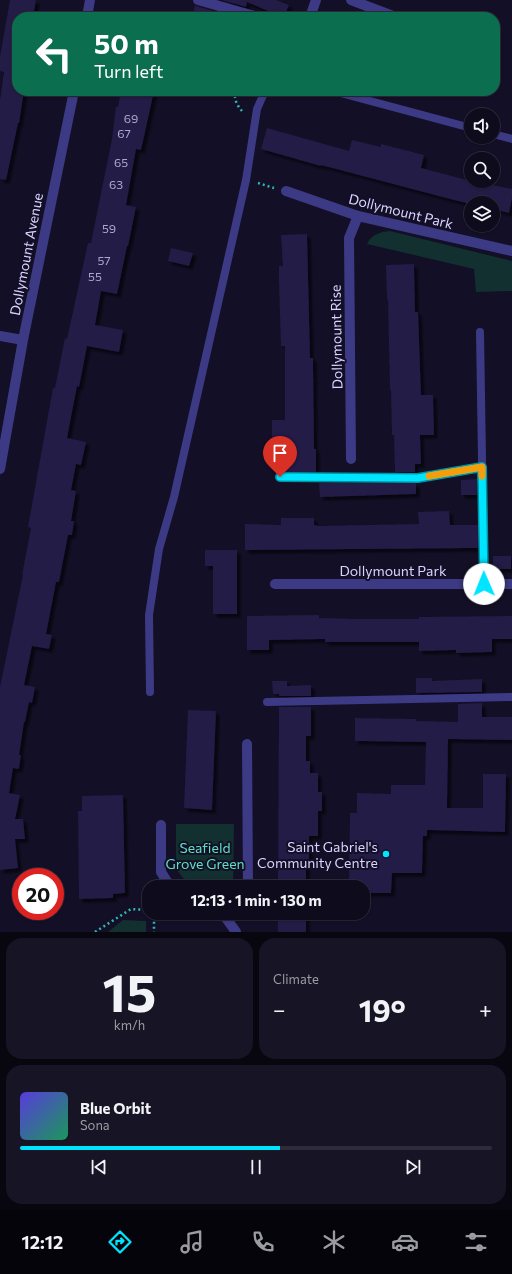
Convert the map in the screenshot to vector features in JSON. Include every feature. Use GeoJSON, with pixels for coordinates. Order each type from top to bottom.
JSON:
{"type":"FeatureCollection","features":[{"type":"Feature","properties":{"kind":"street"},"geometry":{"type":"LineString","coordinates":[[88,12],[90,0]]}},
{"type":"Feature","properties":{"kind":"street"},"geometry":{"type":"LineString","coordinates":[[198,0],[240,12]]}},
{"type":"Feature","properties":{"kind":"street"},"geometry":{"type":"LineString","coordinates":[[312,12],[316,0]]}},
{"type":"Feature","properties":{"kind":"street"},"geometry":{"type":"LineString","coordinates":[[351,0],[382,12]]}},
{"type":"Feature","properties":{"kind":"street","name":"Dollymount Avenue"},"geometry":{"type":"LineString","coordinates":[[0,470],[23,340],[73,96]]}},
{"type":"Feature","properties":{"kind":"street","name":"Dollymount Park"},"geometry":{"type":"LineString","coordinates":[[286,191],[358,216],[512,251]]}},
{"type":"Feature","properties":{"kind":"street","name":"Dollymount Rise"},"geometry":{"type":"LineString","coordinates":[[351,459],[349,238],[358,216]]}},
{"type":"Feature","properties":{"kind":"street"},"geometry":{"type":"LineString","coordinates":[[0,336],[23,340]]}},
{"type":"Feature","properties":{"kind":"street","name":"Dollymount Park"},"geometry":{"type":"LineString","coordinates":[[275,584],[512,584]]}},
{"type":"Feature","properties":{"kind":"street"},"geometry":{"type":"LineString","coordinates":[[247,744],[248,880]]}},
{"type":"Feature","properties":{"kind":"street"},"geometry":{"type":"LineString","coordinates":[[161,825],[161,872],[166,880]]}},
{"type":"Feature","properties":{"kind":"street"},"geometry":{"type":"LineString","coordinates":[[228,920],[236,932]]}},
{"type":"Feature","properties":{"kind":"lane"},"geometry":{"type":"LineString","coordinates":[[150,692],[149,615],[159,549],[174,497],[246,180],[255,118],[263,96]]}},
{"type":"Feature","properties":{"kind":"lane"},"geometry":{"type":"LineString","coordinates":[[352,96],[464,126]]}},
{"type":"Feature","properties":{"kind":"lane"},"geometry":{"type":"LineString","coordinates":[[500,136],[512,139]]}},
{"type":"Feature","properties":{"kind":"lane"},"geometry":{"type":"LineString","coordinates":[[480,332],[484,584]]}},
{"type":"Feature","properties":{"kind":"lane"},"geometry":{"type":"LineString","coordinates":[[280,477],[418,478],[482,467]]}},
{"type":"Feature","properties":{"kind":"lane"},"geometry":{"type":"LineString","coordinates":[[267,702],[512,698]]}},
{"type":"Feature","properties":{"kind":"path"},"geometry":{"type":"LineString","coordinates":[[235,96],[239,108],[255,118]]}},
{"type":"Feature","properties":{"kind":"path"},"geometry":{"type":"LineString","coordinates":[[246,180],[286,191]]}},
{"type":"Feature","properties":{"kind":"path"},"geometry":{"type":"LineString","coordinates":[[95,932],[131,909],[142,910]]}},
{"type":"Feature","properties":{"kind":"path"},"geometry":{"type":"LineString","coordinates":[[154,920],[154,932]]}},
{"type":"Feature","properties":{"kind":"green space"},"geometry":{"type":"Polygon","coordinates":[[[390,231],[512,261],[512,291],[476,292],[474,269],[367,244],[371,238],[377,234],[390,231]]]}},
{"type":"Feature","properties":{"kind":"green space","name":"Seafield Grove Green"},"geometry":{"type":"Polygon","coordinates":[[[176,824],[234,824],[233,880],[186,880],[176,869],[176,824]]]}},
{"type":"Feature","properties":{"kind":"green space"},"geometry":{"type":"Polygon","coordinates":[[[123,920],[146,921],[146,932],[108,932],[123,920]]]}},
{"type":"Feature","properties":{"kind":"building"},"geometry":{"type":"Polygon","coordinates":[[[10,0],[36,0],[34,12],[12,12],[12,96],[23,96],[19,123],[6,180],[0,179],[0,100],[4,72],[0,71],[0,57],[10,0]]]}},
{"type":"Feature","properties":{"kind":"building"},"geometry":{"type":"Polygon","coordinates":[[[222,0],[276,0],[289,5],[286,12],[270,12],[247,2],[246,7],[222,0]]]}},
{"type":"Feature","properties":{"kind":"building"},"geometry":{"type":"Polygon","coordinates":[[[195,5],[217,12],[194,12],[195,5]]]}},
{"type":"Feature","properties":{"kind":"building"},"geometry":{"type":"Polygon","coordinates":[[[120,96],[153,96],[141,150],[136,149],[126,205],[136,207],[117,294],[101,291],[95,325],[123,330],[119,352],[87,346],[79,387],[77,386],[67,438],[86,442],[81,465],[76,464],[71,490],[76,491],[71,521],[74,521],[72,535],[68,535],[59,582],[56,582],[46,634],[52,635],[49,649],[32,646],[24,685],[35,687],[32,703],[29,702],[24,722],[19,755],[21,755],[19,769],[13,768],[9,793],[20,795],[15,819],[23,819],[25,839],[15,839],[18,868],[0,870],[0,687],[23,575],[31,528],[28,527],[53,388],[55,388],[65,338],[67,339],[88,243],[91,243],[112,139],[116,107],[118,107],[120,96]]]}},
{"type":"Feature","properties":{"kind":"building"},"geometry":{"type":"Polygon","coordinates":[[[267,128],[349,151],[352,140],[381,147],[381,144],[424,155],[421,168],[464,179],[464,188],[500,188],[500,187],[512,189],[509,213],[500,211],[500,196],[464,196],[464,202],[261,149],[267,128]]]}},
{"type":"Feature","properties":{"kind":"building"},"geometry":{"type":"Polygon","coordinates":[[[307,234],[310,358],[313,358],[314,449],[316,449],[316,472],[281,472],[281,438],[272,438],[272,420],[285,420],[285,346],[281,346],[279,283],[279,266],[283,266],[281,235],[307,234]]]}},
{"type":"Feature","properties":{"kind":"building"},"geometry":{"type":"Polygon","coordinates":[[[171,248],[193,253],[189,266],[168,261],[171,248]]]}},
{"type":"Feature","properties":{"kind":"building"},"geometry":{"type":"Polygon","coordinates":[[[414,264],[415,312],[418,312],[421,395],[433,395],[434,435],[420,435],[421,464],[415,464],[415,472],[395,472],[394,435],[392,435],[390,390],[386,265],[414,264]]]}},
{"type":"Feature","properties":{"kind":"building"},"geometry":{"type":"Polygon","coordinates":[[[477,479],[477,495],[461,495],[461,480],[477,479]]]}},
{"type":"Feature","properties":{"kind":"building"},"geometry":{"type":"Polygon","coordinates":[[[319,483],[416,483],[416,494],[320,497],[319,483]]]}},
{"type":"Feature","properties":{"kind":"building"},"geometry":{"type":"Polygon","coordinates":[[[449,511],[450,525],[478,525],[478,548],[245,550],[245,524],[281,525],[281,518],[314,518],[314,525],[318,526],[419,524],[418,512],[449,511]]]}},
{"type":"Feature","properties":{"kind":"building"},"geometry":{"type":"Polygon","coordinates":[[[205,550],[237,550],[237,614],[213,614],[213,566],[205,566],[205,550]]]}},
{"type":"Feature","properties":{"kind":"building"},"geometry":{"type":"Polygon","coordinates":[[[493,556],[511,556],[511,569],[493,569],[493,556]]]}},
{"type":"Feature","properties":{"kind":"building"},"geometry":{"type":"Polygon","coordinates":[[[319,615],[319,618],[355,619],[419,619],[419,617],[512,616],[512,639],[492,639],[492,652],[456,653],[456,650],[419,651],[419,642],[325,642],[325,639],[269,640],[269,650],[247,650],[247,616],[319,615]]]}},
{"type":"Feature","properties":{"kind":"building"},"geometry":{"type":"Polygon","coordinates":[[[416,678],[432,678],[432,681],[482,679],[482,692],[416,693],[416,678]]]}},
{"type":"Feature","properties":{"kind":"building"},"geometry":{"type":"Polygon","coordinates":[[[272,681],[287,681],[287,686],[311,685],[311,696],[279,696],[279,694],[273,694],[272,681]]]}},
{"type":"Feature","properties":{"kind":"building"},"geometry":{"type":"Polygon","coordinates":[[[482,703],[482,717],[512,717],[512,740],[448,739],[447,808],[483,808],[483,774],[506,774],[505,832],[427,830],[427,836],[423,836],[422,873],[392,873],[391,893],[370,893],[370,880],[349,880],[350,813],[357,813],[357,793],[391,794],[391,785],[425,785],[426,742],[355,741],[355,718],[416,719],[416,721],[458,722],[458,704],[482,703]]]}},
{"type":"Feature","properties":{"kind":"building"},"geometry":{"type":"Polygon","coordinates":[[[279,707],[311,707],[311,736],[306,736],[306,761],[310,761],[310,773],[318,773],[318,792],[322,792],[322,811],[318,811],[318,836],[309,836],[309,861],[306,861],[306,880],[278,880],[279,707]]]}},
{"type":"Feature","properties":{"kind":"building"},"geometry":{"type":"Polygon","coordinates":[[[188,710],[216,711],[212,810],[184,808],[188,710]]]}},
{"type":"Feature","properties":{"kind":"building"},"geometry":{"type":"Polygon","coordinates":[[[123,795],[125,893],[113,894],[113,898],[79,899],[78,811],[82,811],[82,796],[123,795]]]}},
{"type":"Feature","properties":{"kind":"building"},"geometry":{"type":"Polygon","coordinates":[[[278,920],[306,920],[306,932],[278,932],[278,920]]]}},
{"type":"Feature","properties":{"kind":"slow traffic"},"geometry":{"type":"LineString","coordinates":[[429,476],[482,467],[482,476]]}},
{"type":"Feature","properties":{"kind":"place","name":"Saint Gabriel's Community Centre"},"geometry":{"type":"Point","coordinates":[386,854]}},
{"type":"Feature","properties":{"kind":"route"},"geometry":{"type":"LineString","coordinates":[[280,477],[418,478],[482,467],[484,584]]}}]}
